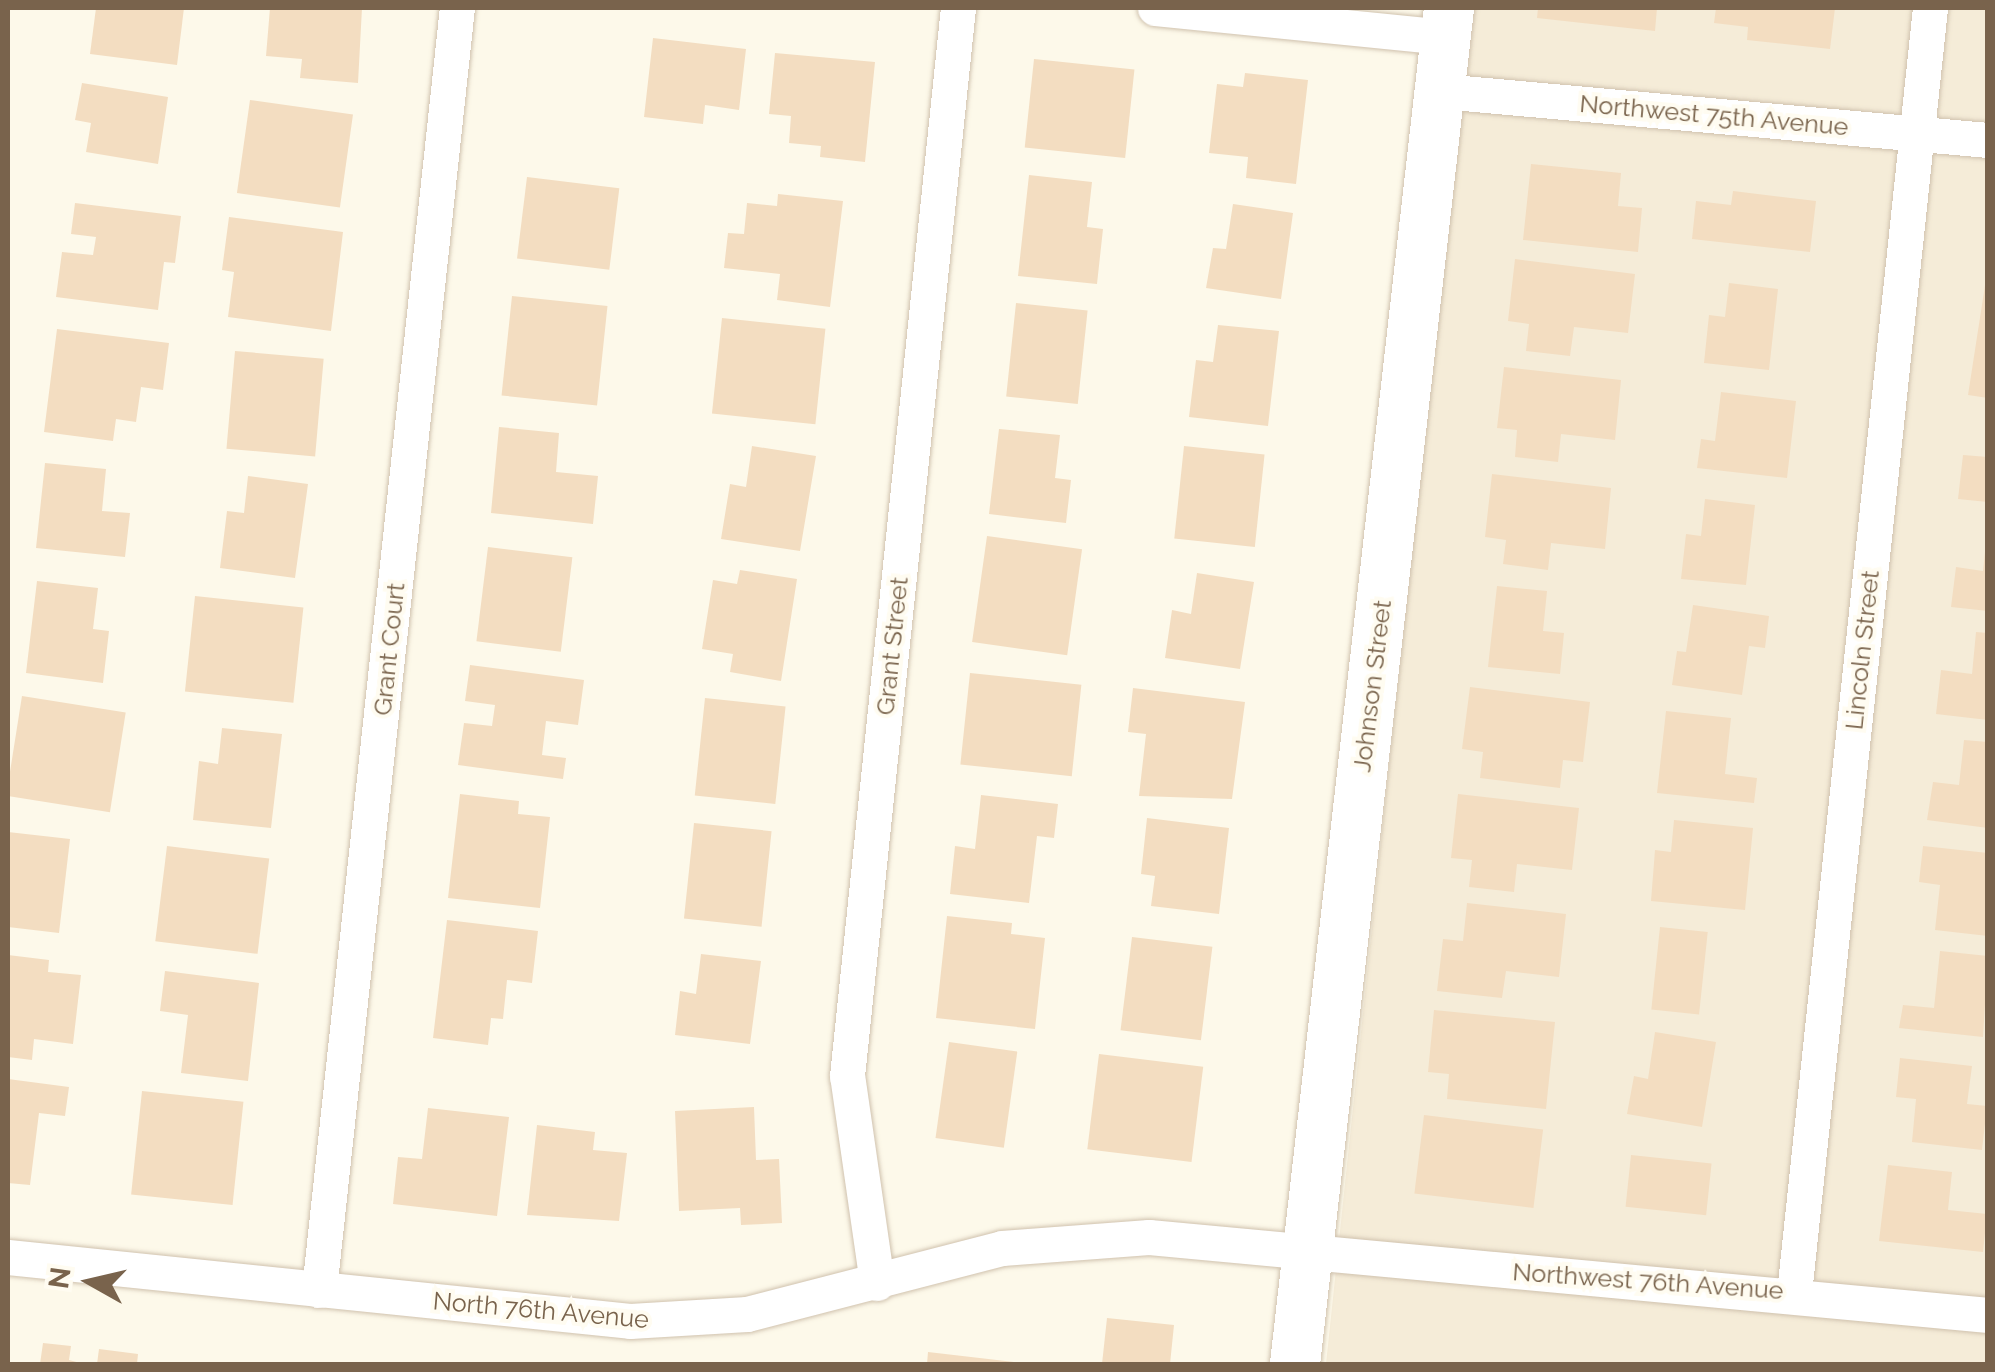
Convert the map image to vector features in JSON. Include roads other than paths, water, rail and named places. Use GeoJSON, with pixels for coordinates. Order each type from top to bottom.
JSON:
{"type":"FeatureCollection","features":[{"type":"Feature","properties":{"kind":"street","name":"Grant Court"},"geometry":{"type":"LineString","coordinates":[[319,1290],[457,8]]}},
{"type":"Feature","properties":{"kind":"street","name":"Grant Street"},"geometry":{"type":"LineString","coordinates":[[877,1283],[847,1076],[958,8]]}},
{"type":"Feature","properties":{"kind":"street"},"geometry":{"type":"LineString","coordinates":[[1155,8],[1448,22]]}},
{"type":"Feature","properties":{"kind":"street","name":"Lincoln Street"},"geometry":{"type":"LineString","coordinates":[[1794,1293],[1930,8]]}},
{"type":"Feature","properties":{"kind":"street","name":"Johnson Street"},"geometry":{"type":"LineString","coordinates":[[1295,1364],[1448,22]]}},
{"type":"Feature","properties":{"kind":"street","name":"Northwest 75th Avenue"},"geometry":{"type":"LineString","coordinates":[[1440,91],[1988,140]]}},
{"type":"Feature","properties":{"kind":"street","name":"North 76th Avenue"},"geometry":{"type":"LineString","coordinates":[[8,1257],[630,1321],[747,1314],[1002,1248],[1085,1238],[1149,1236],[1307,1252]]}},
{"type":"Feature","properties":{"kind":"street","name":"Northwest 76th Avenue"},"geometry":{"type":"LineString","coordinates":[[1307,1252],[1794,1293],[1988,1315]]}}]}
